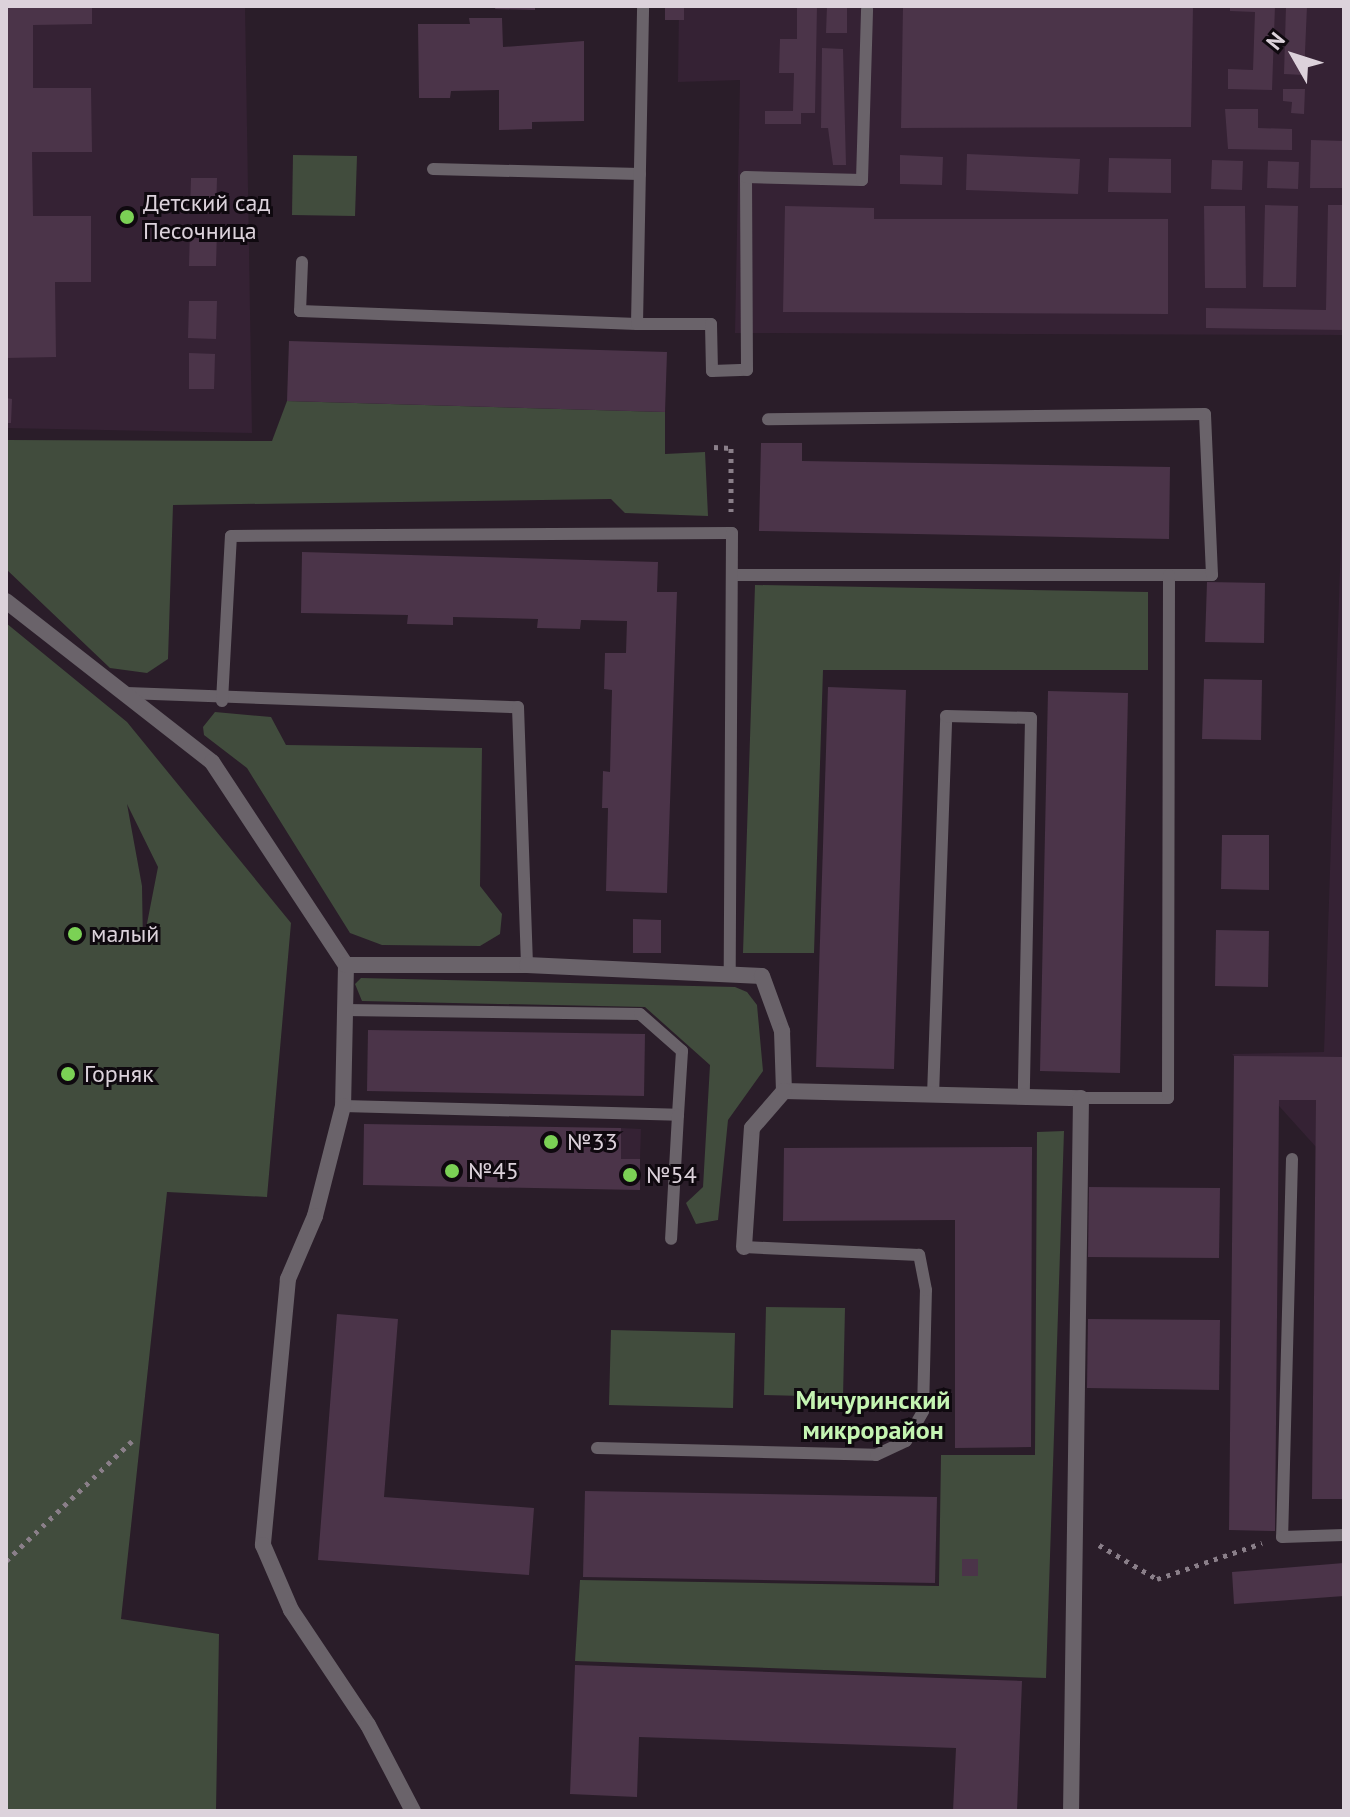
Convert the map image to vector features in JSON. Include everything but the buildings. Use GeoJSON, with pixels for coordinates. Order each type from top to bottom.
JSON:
{"type":"FeatureCollection","features":[{"type":"Feature","properties":{"kind":"street"},"geometry":{"type":"LineString","coordinates":[[6,601],[212,762],[346,965],[343,1106],[315,1216],[288,1279],[263,1545],[291,1610],[368,1725],[413,1811]]}},
{"type":"Feature","properties":{"kind":"street"},"geometry":{"type":"LineString","coordinates":[[346,965],[527,965],[730,971],[762,976],[782,1031],[784,1091],[752,1128],[744,1247]]}},
{"type":"Feature","properties":{"kind":"street"},"geometry":{"type":"LineString","coordinates":[[784,1091],[1081,1098],[1071,1529],[1071,1811]]}},
{"type":"Feature","properties":{"kind":"lane"},"geometry":{"type":"LineString","coordinates":[[637,324],[643,6]]}},
{"type":"Feature","properties":{"kind":"lane"},"geometry":{"type":"LineString","coordinates":[[302,262],[300,311],[711,324],[712,371],[747,370],[746,177],[862,180],[867,9]]}},
{"type":"Feature","properties":{"kind":"lane"},"geometry":{"type":"LineString","coordinates":[[433,169],[640,174]]}},
{"type":"Feature","properties":{"kind":"lane"},"geometry":{"type":"LineString","coordinates":[[732,575],[1212,575],[1205,414],[768,419]]}},
{"type":"Feature","properties":{"kind":"lane"},"geometry":{"type":"LineString","coordinates":[[222,701],[231,536],[732,533],[730,971]]}},
{"type":"Feature","properties":{"kind":"lane"},"geometry":{"type":"LineString","coordinates":[[1081,1098],[1168,1098],[1169,575]]}},
{"type":"Feature","properties":{"kind":"lane"},"geometry":{"type":"LineString","coordinates":[[127,693],[222,701],[518,707],[527,965]]}},
{"type":"Feature","properties":{"kind":"lane"},"geometry":{"type":"LineString","coordinates":[[933,1096],[946,716],[1031,718],[1024,1098]]}},
{"type":"Feature","properties":{"kind":"lane"},"geometry":{"type":"LineString","coordinates":[[345,1010],[640,1014],[682,1051],[671,1239]]}},
{"type":"Feature","properties":{"kind":"lane"},"geometry":{"type":"LineString","coordinates":[[343,1106],[678,1115]]}},
{"type":"Feature","properties":{"kind":"lane"},"geometry":{"type":"LineString","coordinates":[[1292,1159],[1282,1537],[1344,1535]]}},
{"type":"Feature","properties":{"kind":"lane"},"geometry":{"type":"LineString","coordinates":[[597,1448],[876,1455],[906,1441],[923,1411],[926,1290],[919,1255],[744,1247]]}},
{"type":"Feature","properties":{"kind":"path"},"geometry":{"type":"LineString","coordinates":[[714,447],[731,448],[732,533]]}},
{"type":"Feature","properties":{"kind":"path"},"geometry":{"type":"LineString","coordinates":[[6,1561],[132,1441]]}},
{"type":"Feature","properties":{"kind":"path"},"geometry":{"type":"LineString","coordinates":[[1071,1529],[1157,1579],[1282,1537]]}},
{"type":"Feature","properties":{"kind":"shaded area","name":"Детский сад Песочница"},"geometry":{"type":"Polygon","coordinates":[[[6,6],[245,6],[252,433],[6,428],[6,6]]]}},
{"type":"Feature","properties":{"kind":"shaded area"},"geometry":{"type":"Polygon","coordinates":[[[679,6],[1344,6],[1344,335],[735,333],[740,80],[678,82],[679,6]]]}},
{"type":"Feature","properties":{"kind":"shaded area"},"geometry":{"type":"Polygon","coordinates":[[[1344,448],[1344,1178],[1232,1054],[1324,1052],[1344,448]]]}},
{"type":"Feature","properties":{"kind":"shaded area"},"geometry":{"type":"Polygon","coordinates":[[[621,1128],[641,1129],[640,1159],[620,1159],[621,1128]]]}},
{"type":"Feature","properties":{"kind":"green space"},"geometry":{"type":"Polygon","coordinates":[[[293,155],[357,156],[355,216],[292,215],[293,155]]]}},
{"type":"Feature","properties":{"kind":"green space"},"geometry":{"type":"Polygon","coordinates":[[[287,401],[665,412],[665,454],[705,452],[708,516],[625,513],[611,499],[173,505],[168,659],[147,673],[110,668],[6,569],[6,440],[272,441],[287,401]]]}},
{"type":"Feature","properties":{"kind":"green space"},"geometry":{"type":"Polygon","coordinates":[[[755,585],[1148,592],[1148,670],[823,670],[814,953],[743,953],[755,585]]]}},
{"type":"Feature","properties":{"kind":"green space"},"geometry":{"type":"Polygon","coordinates":[[[6,623],[127,722],[291,923],[267,1197],[167,1192],[121,1619],[219,1634],[216,1811],[6,1811],[6,623]],[[127,804],[142,886],[143,944],[158,867],[127,804]]]}},
{"type":"Feature","properties":{"kind":"green space"},"geometry":{"type":"Polygon","coordinates":[[[215,712],[271,717],[286,745],[482,748],[480,886],[502,914],[500,934],[480,946],[382,945],[350,933],[247,768],[204,735],[203,727],[215,712]]]}},
{"type":"Feature","properties":{"kind":"green space"},"geometry":{"type":"Polygon","coordinates":[[[361,978],[735,987],[747,992],[757,1005],[763,1071],[728,1120],[718,1220],[696,1224],[686,1203],[703,1187],[710,1065],[645,1007],[362,1001],[355,984],[361,978]]]}},
{"type":"Feature","properties":{"kind":"green space"},"geometry":{"type":"Polygon","coordinates":[[[1064,1131],[1046,1678],[575,1661],[580,1580],[939,1586],[941,1455],[1035,1455],[1037,1132],[1064,1131]]]}},
{"type":"Feature","properties":{"kind":"green space"},"geometry":{"type":"Polygon","coordinates":[[[766,1307],[845,1308],[843,1397],[764,1395],[766,1307]]]}},
{"type":"Feature","properties":{"kind":"green space"},"geometry":{"type":"Polygon","coordinates":[[[611,1330],[735,1333],[733,1408],[609,1405],[611,1330]]]}},
{"type":"Feature","properties":{"kind":"place","name":"Детский сад Песочница"},"geometry":{"type":"Point","coordinates":[127,217]}},
{"type":"Feature","properties":{"kind":"place","name":"малый"},"geometry":{"type":"Point","coordinates":[75,934]}},
{"type":"Feature","properties":{"kind":"place","name":"Горняк"},"geometry":{"type":"Point","coordinates":[68,1074]}},
{"type":"Feature","properties":{"kind":"place","name":"№33"},"geometry":{"type":"Point","coordinates":[551,1142]}},
{"type":"Feature","properties":{"kind":"place","name":"№45"},"geometry":{"type":"Point","coordinates":[452,1171]}},
{"type":"Feature","properties":{"kind":"place","name":"№54"},"geometry":{"type":"Point","coordinates":[630,1175]}},
{"type":"Feature","properties":{"kind":"district","name":"Мичуринский микрорайон"},"geometry":{"type":"Point","coordinates":[873,1415]}}]}
